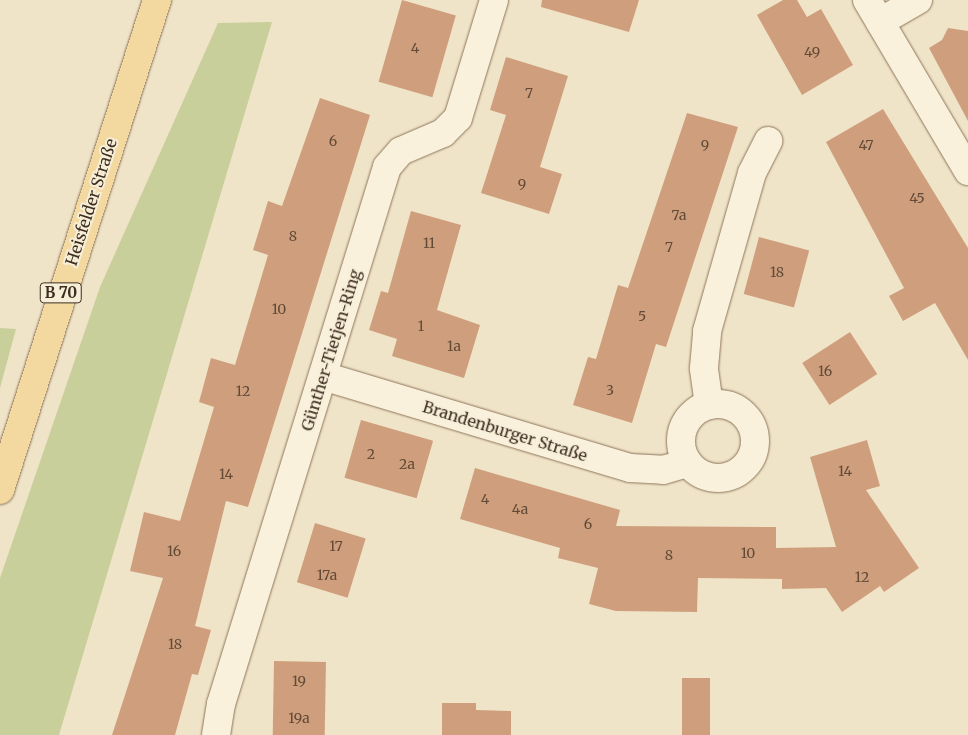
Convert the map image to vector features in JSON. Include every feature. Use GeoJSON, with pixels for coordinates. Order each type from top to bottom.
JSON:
{"type":"FeatureCollection","features":[{"type":"Feature","properties":{"kind":"main road","name":"Heisfelder Straße"},"geometry":{"type":"LineString","coordinates":[[0,490],[157,0]]}},
{"type":"Feature","properties":{"kind":"street","name":"Günther-Tietjen-Ring"},"geometry":{"type":"LineString","coordinates":[[216,735],[220,704],[324,376],[387,167],[401,151],[442,133],[458,118],[494,0]]}},
{"type":"Feature","properties":{"kind":"street"},"geometry":{"type":"LineString","coordinates":[[918,0],[874,11],[968,171]]}},
{"type":"Feature","properties":{"kind":"street"},"geometry":{"type":"LineString","coordinates":[[709,405],[704,368],[707,331],[752,174],[768,141]]}},
{"type":"Feature","properties":{"kind":"street","name":"Brandenburger Straße"},"geometry":{"type":"LineString","coordinates":[[324,376],[630,468],[663,470],[688,463]]}},
{"type":"Feature","properties":{"kind":"street"},"geometry":{"type":"LineString","coordinates":[[720,404],[742,412],[754,431],[754,454],[729,477],[706,476],[688,463],[681,436],[686,422],[709,405],[720,404]]}},
{"type":"Feature","properties":{"kind":"green space"},"geometry":{"type":"Polygon","coordinates":[[[272,22],[59,735],[0,735],[0,578],[100,287],[218,23],[272,22]]]}},
{"type":"Feature","properties":{"kind":"green space"},"geometry":{"type":"Polygon","coordinates":[[[0,328],[16,329],[0,388],[0,328]]]}},
{"type":"Feature","properties":{"kind":"building"},"geometry":{"type":"Polygon","coordinates":[[[402,0],[456,15],[432,97],[379,82],[402,0]]]}},
{"type":"Feature","properties":{"kind":"building"},"geometry":{"type":"Polygon","coordinates":[[[542,0],[639,0],[629,32],[541,7],[542,0]]]}},
{"type":"Feature","properties":{"kind":"building"},"geometry":{"type":"Polygon","coordinates":[[[783,0],[797,0],[807,17],[821,9],[853,65],[802,95],[757,15],[783,0]]]}},
{"type":"Feature","properties":{"kind":"building"},"geometry":{"type":"Polygon","coordinates":[[[948,28],[968,31],[968,121],[929,48],[942,40],[948,28]]]}},
{"type":"Feature","properties":{"kind":"building"},"geometry":{"type":"Polygon","coordinates":[[[506,57],[568,76],[540,167],[562,174],[549,214],[481,193],[506,115],[490,110],[506,57]]]}},
{"type":"Feature","properties":{"kind":"building"},"geometry":{"type":"Polygon","coordinates":[[[320,98],[370,115],[248,507],[226,501],[195,626],[211,630],[198,675],[192,674],[175,735],[112,735],[163,578],[130,571],[144,512],[180,521],[214,407],[199,402],[211,358],[235,365],[268,255],[253,250],[268,201],[282,206],[320,98]]]}},
{"type":"Feature","properties":{"kind":"building"},"geometry":{"type":"Polygon","coordinates":[[[883,109],[968,248],[968,360],[935,303],[903,321],[889,296],[904,288],[826,142],[883,109]]]}},
{"type":"Feature","properties":{"kind":"building"},"geometry":{"type":"Polygon","coordinates":[[[687,113],[738,127],[666,347],[656,344],[632,423],[573,405],[588,357],[596,359],[618,285],[628,288],[687,113]]]}},
{"type":"Feature","properties":{"kind":"building"},"geometry":{"type":"Polygon","coordinates":[[[411,211],[461,225],[437,310],[480,325],[464,378],[392,356],[397,339],[369,330],[381,291],[388,293],[411,211]]]}},
{"type":"Feature","properties":{"kind":"building"},"geometry":{"type":"Polygon","coordinates":[[[759,237],[809,250],[794,307],[744,294],[759,237]]]}},
{"type":"Feature","properties":{"kind":"building"},"geometry":{"type":"Polygon","coordinates":[[[850,332],[877,374],[829,405],[802,363],[850,332]]]}},
{"type":"Feature","properties":{"kind":"building"},"geometry":{"type":"Polygon","coordinates":[[[361,420],[433,441],[417,498],[344,478],[361,420]]]}},
{"type":"Feature","properties":{"kind":"building"},"geometry":{"type":"Polygon","coordinates":[[[867,440],[880,486],[866,490],[919,568],[884,592],[880,586],[842,612],[826,588],[782,589],[782,579],[698,578],[697,612],[616,611],[589,604],[598,568],[558,558],[560,548],[460,519],[475,468],[620,510],[616,526],[776,527],[776,548],[836,547],[810,457],[867,440]]]}},
{"type":"Feature","properties":{"kind":"building"},"geometry":{"type":"Polygon","coordinates":[[[315,523],[366,538],[348,598],[297,582],[315,523]]]}},
{"type":"Feature","properties":{"kind":"building"},"geometry":{"type":"Polygon","coordinates":[[[274,661],[326,662],[325,735],[273,735],[274,661]]]}},
{"type":"Feature","properties":{"kind":"building"},"geometry":{"type":"Polygon","coordinates":[[[682,678],[710,678],[710,735],[682,735],[682,678]]]}},
{"type":"Feature","properties":{"kind":"building"},"geometry":{"type":"Polygon","coordinates":[[[442,703],[476,703],[476,710],[511,711],[511,735],[442,735],[442,703]]]}}]}
